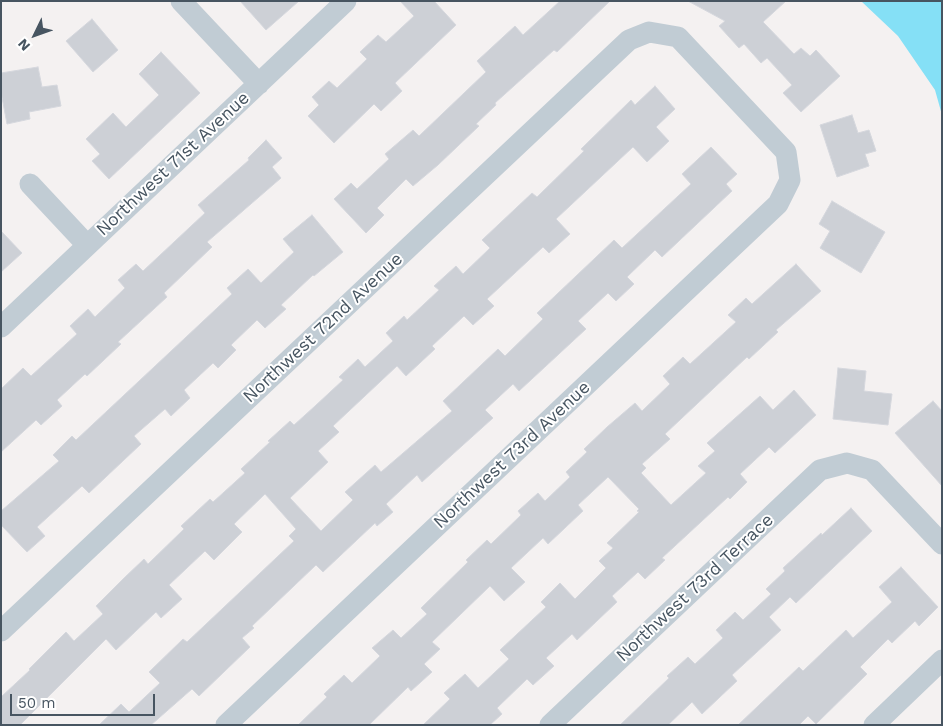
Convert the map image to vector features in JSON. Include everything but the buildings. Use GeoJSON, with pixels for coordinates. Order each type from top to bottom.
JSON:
{"type":"FeatureCollection","features":[{"type":"Feature","properties":{"kind":"street"},"geometry":{"type":"LineString","coordinates":[[181,1],[259,84]]}},
{"type":"Feature","properties":{"kind":"street","name":"Northwest 71st Avenue"},"geometry":{"type":"LineString","coordinates":[[1,327],[346,1]]}},
{"type":"Feature","properties":{"kind":"street","name":"Northwest 72nd Avenue"},"geometry":{"type":"LineString","coordinates":[[1,631],[629,40],[649,32],[678,38],[786,152],[790,180]]}},
{"type":"Feature","properties":{"kind":"street","name":"Northwest 73rd Avenue"},"geometry":{"type":"LineString","coordinates":[[226,725],[778,204],[790,180]]}},
{"type":"Feature","properties":{"kind":"street"},"geometry":{"type":"LineString","coordinates":[[30,184],[87,245]]}},
{"type":"Feature","properties":{"kind":"street","name":"Northwest 73rd Terrace"},"geometry":{"type":"LineString","coordinates":[[550,725],[820,470],[847,463],[872,470],[942,544]]}},
{"type":"Feature","properties":{"kind":"street"},"geometry":{"type":"LineString","coordinates":[[874,725],[942,660]]}},
{"type":"Feature","properties":{"kind":"water"},"geometry":{"type":"Polygon","coordinates":[[[861,1],[942,1],[942,115],[935,90],[898,36],[861,1]]]}}]}
